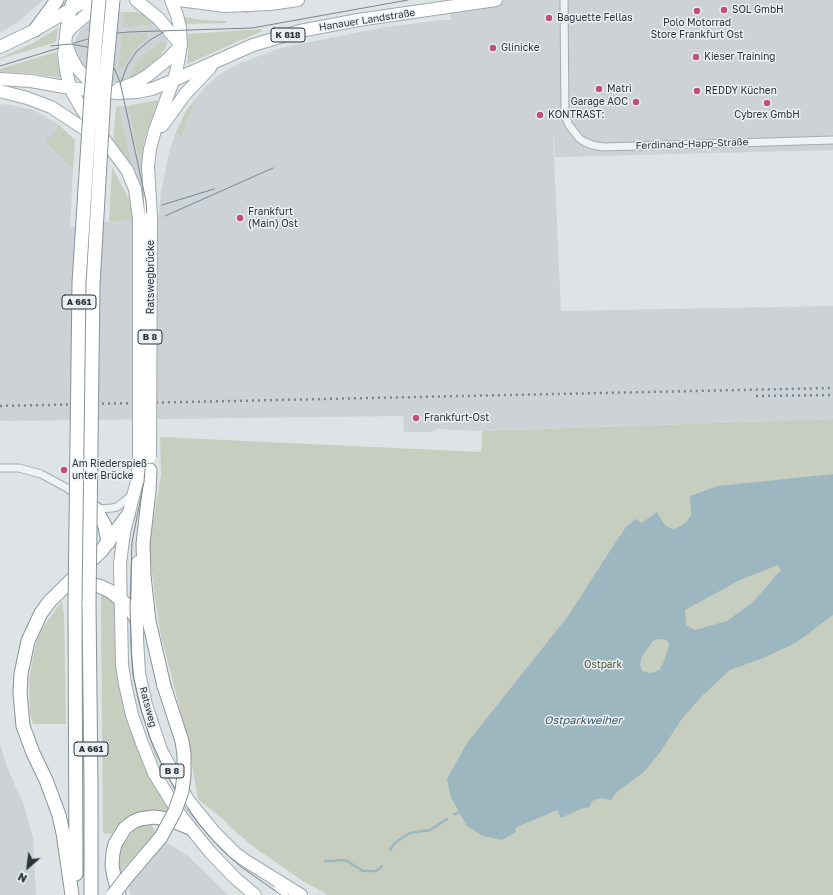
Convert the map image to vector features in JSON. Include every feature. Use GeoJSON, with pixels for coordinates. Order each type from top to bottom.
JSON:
{"type":"FeatureCollection","features":[{"type":"Feature","properties":{"kind":"highway"},"geometry":{"type":"LineString","coordinates":[[35,30],[57,0]]}},
{"type":"Feature","properties":{"kind":"highway","name":"A 661"},"geometry":{"type":"LineString","coordinates":[[76,895],[75,604],[79,283],[90,96],[99,0]]}},
{"type":"Feature","properties":{"kind":"highway","name":"A 661"},"geometry":{"type":"LineString","coordinates":[[91,895],[89,603],[93,284],[104,94],[113,0]]}},
{"type":"Feature","properties":{"kind":"highway"},"geometry":{"type":"LineString","coordinates":[[230,0],[248,5]]}},
{"type":"Feature","properties":{"kind":"highway"},"geometry":{"type":"LineString","coordinates":[[113,895],[161,837],[175,811],[182,791],[184,776],[184,754],[182,741],[164,686],[149,621],[144,576],[143,544],[150,492],[146,461]]}},
{"type":"Feature","properties":{"kind":"highway"},"geometry":{"type":"LineString","coordinates":[[96,509],[105,526],[108,543]]}},
{"type":"Feature","properties":{"kind":"highway"},"geometry":{"type":"LineString","coordinates":[[72,895],[59,815],[46,780],[27,740],[23,726],[20,698],[21,674],[28,641],[41,613],[93,560],[108,543],[128,515]]}},
{"type":"Feature","properties":{"kind":"highway"},"geometry":{"type":"LineString","coordinates":[[58,594],[68,588],[80,584],[99,586],[120,598],[133,612],[137,622]]}},
{"type":"Feature","properties":{"kind":"highway"},"geometry":{"type":"LineString","coordinates":[[119,895],[112,865],[113,853],[115,844],[126,828],[140,819],[154,817],[168,819],[190,828]]}},
{"type":"Feature","properties":{"kind":"main road"},"geometry":{"type":"LineString","coordinates":[[0,47],[35,30],[73,4],[90,0]]}},
{"type":"Feature","properties":{"kind":"main road"},"geometry":{"type":"LineString","coordinates":[[65,35],[82,18],[107,0]]}},
{"type":"Feature","properties":{"kind":"main road"},"geometry":{"type":"LineString","coordinates":[[65,35],[73,62],[89,81],[105,92],[132,84],[148,76],[167,60],[181,45],[158,18],[136,0]]}},
{"type":"Feature","properties":{"kind":"main road","name":"B 8"},"geometry":{"type":"LineString","coordinates":[[145,217],[151,143],[174,80],[181,45],[180,27],[171,0]]}},
{"type":"Feature","properties":{"kind":"main road"},"geometry":{"type":"LineString","coordinates":[[179,0],[217,5],[248,5],[298,0]]}},
{"type":"Feature","properties":{"kind":"main road","name":"Hanauer Landstraße"},"geometry":{"type":"LineString","coordinates":[[174,80],[253,44],[300,31],[358,20],[496,0]]}},
{"type":"Feature","properties":{"kind":"main road"},"geometry":{"type":"LineString","coordinates":[[0,79],[31,81],[70,88],[64,62],[65,35],[73,4]]}},
{"type":"Feature","properties":{"kind":"main road"},"geometry":{"type":"LineString","coordinates":[[151,143],[166,119],[186,93],[202,75],[220,59]]}},
{"type":"Feature","properties":{"kind":"main road","name":"K 818"},"geometry":{"type":"LineString","coordinates":[[70,88],[122,94],[141,91],[174,80]]}},
{"type":"Feature","properties":{"kind":"main road","name":"B 8"},"geometry":{"type":"LineString","coordinates":[[70,88],[83,111],[120,159],[132,179],[137,200],[145,217]]}},
{"type":"Feature","properties":{"kind":"main road"},"geometry":{"type":"LineString","coordinates":[[0,91],[27,98],[51,108],[98,139],[120,159]]}},
{"type":"Feature","properties":{"kind":"main road","name":"Ratswegbrücke"},"geometry":{"type":"LineString","coordinates":[[145,217],[146,461]]}},
{"type":"Feature","properties":{"kind":"main road","name":"Ratsweg"},"geometry":{"type":"LineString","coordinates":[[146,461],[138,473],[122,549],[120,598],[122,665],[132,716],[154,772],[171,801],[190,828],[210,852],[250,893]]}},
{"type":"Feature","properties":{"kind":"main road","name":"Ratsweg"},"geometry":{"type":"LineString","coordinates":[[146,461],[139,528],[137,622],[138,654],[143,693],[156,737],[168,765],[188,800],[215,833],[235,853],[300,895]]}},
{"type":"Feature","properties":{"kind":"main road"},"geometry":{"type":"LineString","coordinates":[[278,881],[283,895]]}},
{"type":"Feature","properties":{"kind":"street","name":"Ferdinand-Happ-Straße"},"geometry":{"type":"LineString","coordinates":[[564,0],[565,116],[569,125],[579,138],[592,145],[603,147],[833,140]]}},
{"type":"Feature","properties":{"kind":"street"},"geometry":{"type":"LineString","coordinates":[[0,468],[19,468],[40,474],[67,488],[96,509],[112,508],[117,506],[127,499],[134,491]]}},
{"type":"Feature","properties":{"kind":"shaded area"},"geometry":{"type":"Polygon","coordinates":[[[0,0],[43,0],[21,20],[0,33],[0,0]]]}},
{"type":"Feature","properties":{"kind":"shaded area"},"geometry":{"type":"Polygon","coordinates":[[[449,0],[833,0],[833,150],[555,157],[553,136],[561,311],[833,306],[833,419],[475,431],[438,429],[430,432],[404,432],[403,416],[0,421],[0,104],[33,110],[59,125],[45,142],[73,169],[70,227],[159,215],[161,191],[169,153],[175,134],[182,136],[196,98],[205,87],[220,74],[240,63],[281,48],[385,27],[451,20],[449,0]]]}},
{"type":"Feature","properties":{"kind":"shaded area"},"geometry":{"type":"Polygon","coordinates":[[[124,12],[123,27],[157,24],[166,36],[168,42],[167,45],[162,41],[142,55],[133,68],[129,78],[130,80],[121,82],[107,81],[82,66],[74,49],[76,38],[82,29],[93,19],[109,14],[124,12]]]}},
{"type":"Feature","properties":{"kind":"shaded area"},"geometry":{"type":"Polygon","coordinates":[[[119,106],[128,106],[141,165],[143,198],[132,168],[119,106]]]}},
{"type":"Feature","properties":{"kind":"shaded area"},"geometry":{"type":"Polygon","coordinates":[[[0,745],[7,767],[24,806],[33,838],[36,895],[0,895],[0,745]]]}},
{"type":"Feature","properties":{"kind":"shaded area"},"geometry":{"type":"Polygon","coordinates":[[[166,842],[189,857],[228,895],[131,895],[128,884],[166,842]]]}},
{"type":"Feature","properties":{"kind":"green space"},"geometry":{"type":"Polygon","coordinates":[[[124,12],[137,12],[143,14],[157,24],[123,27],[124,12]]]}},
{"type":"Feature","properties":{"kind":"green space"},"geometry":{"type":"Polygon","coordinates":[[[184,17],[202,20],[226,21],[226,23],[186,24],[184,17]]]}},
{"type":"Feature","properties":{"kind":"green space"},"geometry":{"type":"Polygon","coordinates":[[[58,28],[56,42],[0,59],[33,43],[58,28]]]}},
{"type":"Feature","properties":{"kind":"green space"},"geometry":{"type":"Polygon","coordinates":[[[261,29],[262,31],[187,64],[188,34],[261,29]]]}},
{"type":"Feature","properties":{"kind":"green space"},"geometry":{"type":"Polygon","coordinates":[[[147,33],[147,38],[134,50],[123,68],[119,67],[122,34],[147,33]]]}},
{"type":"Feature","properties":{"kind":"green space"},"geometry":{"type":"Polygon","coordinates":[[[162,41],[167,45],[161,55],[143,72],[130,80],[129,78],[133,68],[142,55],[162,41]]]}},
{"type":"Feature","properties":{"kind":"green space"},"geometry":{"type":"Polygon","coordinates":[[[56,52],[61,78],[30,73],[0,72],[0,69],[56,52]]]}},
{"type":"Feature","properties":{"kind":"green space"},"geometry":{"type":"Polygon","coordinates":[[[196,98],[182,137],[175,134],[186,111],[196,98]]]}},
{"type":"Feature","properties":{"kind":"green space"},"geometry":{"type":"Polygon","coordinates":[[[158,100],[146,135],[140,165],[128,106],[158,100]]]}},
{"type":"Feature","properties":{"kind":"green space"},"geometry":{"type":"Polygon","coordinates":[[[119,106],[132,168],[113,142],[116,107],[119,106]]]}},
{"type":"Feature","properties":{"kind":"green space"},"geometry":{"type":"Polygon","coordinates":[[[59,125],[75,140],[73,169],[45,142],[59,125]]]}},
{"type":"Feature","properties":{"kind":"green space"},"geometry":{"type":"Polygon","coordinates":[[[112,167],[131,203],[133,219],[109,222],[112,167]]]}},
{"type":"Feature","properties":{"kind":"green space","name":"Ostpark"},"geometry":{"type":"Polygon","coordinates":[[[833,419],[833,895],[328,895],[303,881],[255,848],[198,799],[187,736],[161,636],[149,545],[161,475],[160,437],[481,452],[482,431],[833,419]]]}},
{"type":"Feature","properties":{"kind":"green space"},"geometry":{"type":"Polygon","coordinates":[[[101,593],[117,600],[118,666],[170,808],[168,813],[150,811],[138,813],[117,826],[112,834],[103,833],[101,593]]]}},
{"type":"Feature","properties":{"kind":"green space"},"geometry":{"type":"Polygon","coordinates":[[[62,601],[64,615],[66,724],[33,724],[30,713],[29,682],[34,652],[38,637],[62,601]]]}},
{"type":"Feature","properties":{"kind":"green space"},"geometry":{"type":"Polygon","coordinates":[[[144,825],[151,825],[156,833],[120,872],[119,860],[122,846],[137,828],[144,825]]]}},
{"type":"Feature","properties":{"kind":"water","name":"Ostparkweiher"},"geometry":{"type":"Polygon","coordinates":[[[833,474],[833,615],[797,642],[766,657],[730,670],[702,696],[681,720],[661,751],[644,772],[617,792],[611,800],[602,798],[592,801],[590,807],[581,809],[561,818],[557,810],[515,828],[516,832],[502,840],[483,836],[467,826],[451,798],[447,779],[467,743],[568,616],[626,527],[636,519],[642,523],[657,512],[664,524],[668,527],[674,529],[681,526],[691,515],[690,496],[718,486],[833,474]],[[778,565],[740,580],[685,610],[686,625],[695,630],[727,621],[752,603],[781,570],[778,565]],[[658,639],[653,641],[642,656],[640,665],[642,671],[650,673],[655,672],[660,669],[663,664],[669,645],[667,640],[658,639]]]}},
{"type":"Feature","properties":{"kind":"waterway"},"geometry":{"type":"LineString","coordinates":[[454,814],[458,813]]}},
{"type":"Feature","properties":{"kind":"waterway"},"geometry":{"type":"LineString","coordinates":[[390,850],[394,844],[410,833],[430,830],[447,819]]}},
{"type":"Feature","properties":{"kind":"waterway"},"geometry":{"type":"LineString","coordinates":[[325,861],[347,861],[363,871],[376,871],[382,866]]}},
{"type":"Feature","properties":{"kind":"tram line"},"geometry":{"type":"LineString","coordinates":[[74,43],[101,35],[128,32],[252,28],[408,0]]}},
{"type":"Feature","properties":{"kind":"tram line"},"geometry":{"type":"LineString","coordinates":[[120,85],[127,66],[136,52],[150,40],[164,32]]}},
{"type":"Feature","properties":{"kind":"tram line"},"geometry":{"type":"LineString","coordinates":[[51,46],[71,44],[92,48],[105,58],[114,68],[120,82],[146,201],[146,457],[144,482],[132,542],[130,608],[132,661],[134,679],[141,709],[150,738],[163,767],[198,823],[220,848],[240,866],[281,895]]}},
{"type":"Feature","properties":{"kind":"tram line"},"geometry":{"type":"LineString","coordinates":[[0,66],[59,48]]}},
{"type":"Feature","properties":{"kind":"tram line"},"geometry":{"type":"LineString","coordinates":[[165,216],[273,168]]}},
{"type":"Feature","properties":{"kind":"tram line"},"geometry":{"type":"LineString","coordinates":[[162,205],[214,189]]}},
{"type":"Feature","properties":{"kind":"railway"},"geometry":{"type":"LineString","coordinates":[[0,406],[833,388]]}},
{"type":"Feature","properties":{"kind":"railway"},"geometry":{"type":"LineString","coordinates":[[756,396],[833,395]]}},
{"type":"Feature","properties":{"kind":"place","name":"SOL GmbH"},"geometry":{"type":"Point","coordinates":[724,10]}},
{"type":"Feature","properties":{"kind":"place","name":"Polo Motorrad Store Frankfurt Ost"},"geometry":{"type":"Point","coordinates":[697,11]}},
{"type":"Feature","properties":{"kind":"place","name":"Baguette Fellas"},"geometry":{"type":"Point","coordinates":[549,18]}},
{"type":"Feature","properties":{"kind":"place","name":"Glinicke"},"geometry":{"type":"Point","coordinates":[493,48]}},
{"type":"Feature","properties":{"kind":"place","name":"Kieser Training"},"geometry":{"type":"Point","coordinates":[696,57]}},
{"type":"Feature","properties":{"kind":"place","name":"Matri"},"geometry":{"type":"Point","coordinates":[599,89]}},
{"type":"Feature","properties":{"kind":"place","name":"REDDY Küchen"},"geometry":{"type":"Point","coordinates":[697,91]}},
{"type":"Feature","properties":{"kind":"place","name":"Garage AOC"},"geometry":{"type":"Point","coordinates":[636,102]}},
{"type":"Feature","properties":{"kind":"place","name":"Cybrex GmbH"},"geometry":{"type":"Point","coordinates":[767,103]}},
{"type":"Feature","properties":{"kind":"place","name":"KONTRAST:"},"geometry":{"type":"Point","coordinates":[540,115]}},
{"type":"Feature","properties":{"kind":"place","name":"Frankfurt (Main) Ost"},"geometry":{"type":"Point","coordinates":[240,218]}},
{"type":"Feature","properties":{"kind":"place","name":"Frankfurt-Ost"},"geometry":{"type":"Point","coordinates":[416,418]}},
{"type":"Feature","properties":{"kind":"place","name":"Am Riederspieß unter Brücke"},"geometry":{"type":"Point","coordinates":[64,470]}}]}
